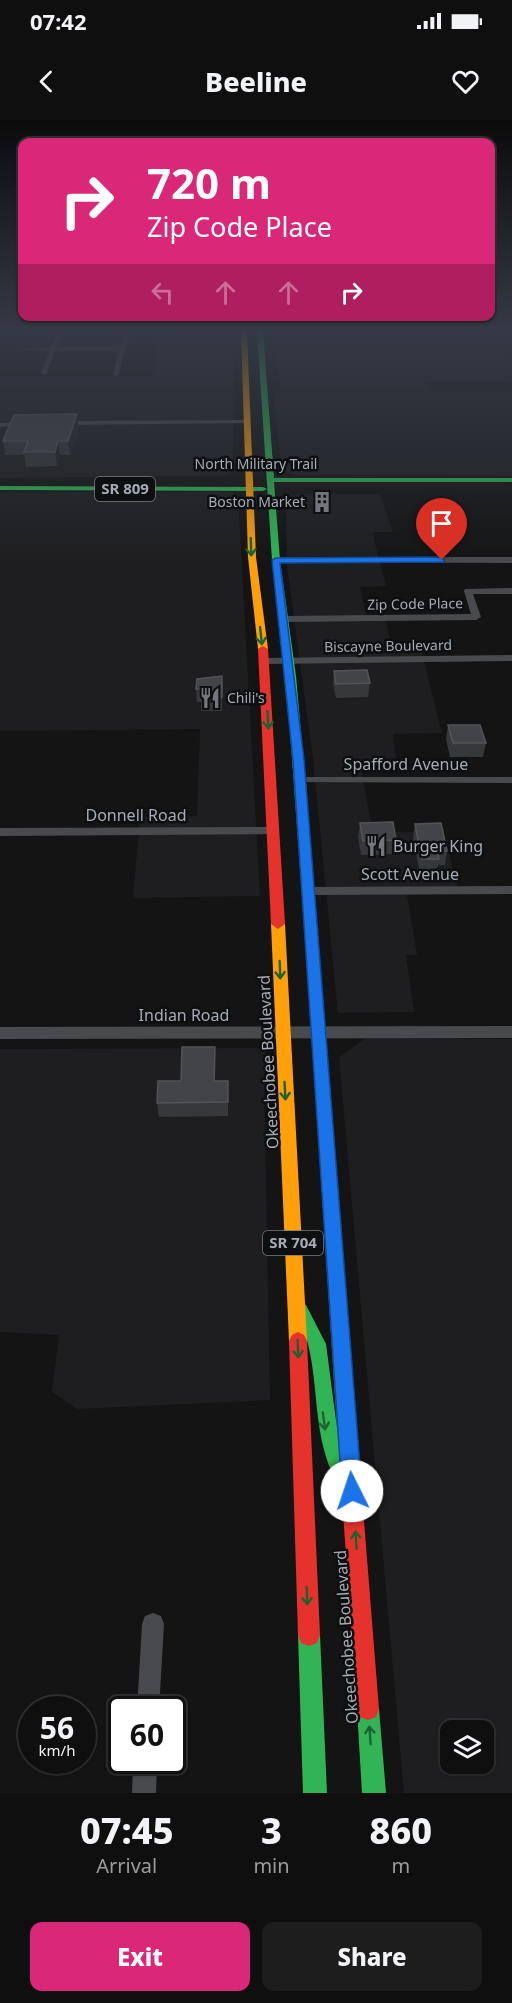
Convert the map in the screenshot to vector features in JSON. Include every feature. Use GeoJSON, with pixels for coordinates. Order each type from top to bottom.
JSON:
{"type":"FeatureCollection","features":[{"type":"Feature","properties":{"kind":"main road","name":"Okeechobee Boulevard"},"geometry":{"type":"LineString","coordinates":[[247,409],[252,557],[264,661],[297,1305],[315,1793]]}},
{"type":"Feature","properties":{"kind":"main road"},"geometry":{"type":"LineString","coordinates":[[258,409],[267,419]]}},
{"type":"Feature","properties":{"kind":"main road","name":"Okeechobee Boulevard"},"geometry":{"type":"LineString","coordinates":[[266,409],[276,560],[289,661],[309,891],[374,1793]]}},
{"type":"Feature","properties":{"kind":"main road","name":"North Military Trail"},"geometry":{"type":"LineString","coordinates":[[0,484],[79,480],[249,484]]}},
{"type":"Feature","properties":{"kind":"main road","name":"North Military Trail"},"geometry":{"type":"LineString","coordinates":[[0,484],[272,484],[512,480]]}},
{"type":"Feature","properties":{"kind":"main road","name":"North Military Trail"},"geometry":{"type":"LineString","coordinates":[[272,484],[512,488]]}},
{"type":"Feature","properties":{"kind":"main road"},"geometry":{"type":"LineString","coordinates":[[297,1305],[316,1341],[323,1425],[331,1452],[339,1466],[351,1469]]}},
{"type":"Feature","properties":{"kind":"street"},"geometry":{"type":"LineString","coordinates":[[53,423],[247,422]]}},
{"type":"Feature","properties":{"kind":"street"},"geometry":{"type":"LineString","coordinates":[[0,425],[33,423]]}},
{"type":"Feature","properties":{"kind":"street"},"geometry":{"type":"LineString","coordinates":[[276,560],[512,560]]}},
{"type":"Feature","properties":{"kind":"street","name":"Zip Code Place"},"geometry":{"type":"LineString","coordinates":[[283,619],[476,617],[468,591],[512,591]]}},
{"type":"Feature","properties":{"kind":"street","name":"Biscayne Boulevard"},"geometry":{"type":"LineString","coordinates":[[264,661],[512,658]]}},
{"type":"Feature","properties":{"kind":"street","name":"Spafford Avenue"},"geometry":{"type":"LineString","coordinates":[[300,780],[512,780]]}},
{"type":"Feature","properties":{"kind":"street","name":"Donnell Road"},"geometry":{"type":"LineString","coordinates":[[0,832],[273,831]]}},
{"type":"Feature","properties":{"kind":"street","name":"Scott Avenue"},"geometry":{"type":"LineString","coordinates":[[309,891],[512,890]]}},
{"type":"Feature","properties":{"kind":"street","name":"Indian Road"},"geometry":{"type":"LineString","coordinates":[[0,1033],[512,1032]]}},
{"type":"Feature","properties":{"kind":"street"},"geometry":{"type":"LineString","coordinates":[[149,1696],[153,1624]]}},
{"type":"Feature","properties":{"kind":"street"},"geometry":{"type":"LineString","coordinates":[[144,1793],[145,1774]]}},
{"type":"Feature","properties":{"kind":"shaded area"},"geometry":{"type":"Polygon","coordinates":[[[0,409],[233,409],[233,473],[221,476],[0,478],[0,409]]]}},
{"type":"Feature","properties":{"kind":"shaded area"},"geometry":{"type":"Polygon","coordinates":[[[275,409],[512,409],[512,476],[294,475],[281,470],[275,409]]]}},
{"type":"Feature","properties":{"kind":"shaded area"},"geometry":{"type":"Polygon","coordinates":[[[0,492],[230,492],[238,496],[260,896],[133,898],[140,816],[197,816],[200,729],[0,731],[0,492]]]}},
{"type":"Feature","properties":{"kind":"shaded area"},"geometry":{"type":"Polygon","coordinates":[[[302,494],[380,494],[393,532],[372,532],[386,586],[360,587],[367,621],[386,621],[392,652],[422,653],[442,733],[393,734],[397,771],[361,771],[373,832],[444,832],[459,894],[407,895],[417,955],[406,955],[414,1012],[338,1013],[313,759],[287,566],[286,497],[302,494]]]}},
{"type":"Feature","properties":{"kind":"shaded area"},"geometry":{"type":"Polygon","coordinates":[[[366,1038],[512,1039],[512,1793],[404,1793],[339,1057],[366,1038]]]}},
{"type":"Feature","properties":{"kind":"shaded area"},"geometry":{"type":"Polygon","coordinates":[[[266,1048],[264,1079],[270,1400],[78,1409],[52,1392],[59,1335],[0,1332],[0,1049],[266,1048]]]}},
{"type":"Feature","properties":{"kind":"building"},"geometry":{"type":"Polygon","coordinates":[[[77,414],[68,441],[58,441],[55,452],[24,452],[28,441],[3,441],[14,415],[77,414]]]}},
{"type":"Feature","properties":{"kind":"building"},"geometry":{"type":"Polygon","coordinates":[[[367,670],[370,683],[336,684],[334,671],[367,670]]]}},
{"type":"Feature","properties":{"kind":"building"},"geometry":{"type":"Polygon","coordinates":[[[222,676],[222,697],[200,697],[201,689],[196,689],[197,679],[222,676]]]}},
{"type":"Feature","properties":{"kind":"building"},"geometry":{"type":"Polygon","coordinates":[[[448,725],[480,725],[486,743],[453,743],[448,725]]]}},
{"type":"Feature","properties":{"kind":"building"},"geometry":{"type":"Polygon","coordinates":[[[393,822],[396,840],[363,841],[360,823],[393,822]]]}},
{"type":"Feature","properties":{"kind":"building"},"geometry":{"type":"Polygon","coordinates":[[[441,823],[447,851],[437,851],[439,859],[422,859],[415,824],[441,823]]]}},
{"type":"Feature","properties":{"kind":"building"},"geometry":{"type":"Polygon","coordinates":[[[182,1047],[215,1047],[214,1081],[228,1081],[228,1102],[157,1103],[158,1081],[181,1081],[182,1047]]]}},
{"type":"Feature","properties":{"kind":"traffic: fast"},"geometry":{"type":"LineString","coordinates":[[265,409],[276,560],[291,676],[301,800]]}},
{"type":"Feature","properties":{"kind":"traffic: fast"},"geometry":{"type":"LineString","coordinates":[[272,480],[512,480]]}},
{"type":"Feature","properties":{"kind":"traffic: fast"},"geometry":{"type":"LineString","coordinates":[[0,488],[263,489]]}},
{"type":"Feature","properties":{"kind":"traffic: fast"},"geometry":{"type":"LineString","coordinates":[[318,1023],[350,1471]]}},
{"type":"Feature","properties":{"kind":"traffic: fast"},"geometry":{"type":"LineString","coordinates":[[300,1311],[317,1344],[326,1421],[333,1451],[339,1466],[350,1469]]}},
{"type":"Feature","properties":{"kind":"traffic: fast"},"geometry":{"type":"LineString","coordinates":[[309,1635],[315,1793]]}},
{"type":"Feature","properties":{"kind":"traffic: fast"},"geometry":{"type":"LineString","coordinates":[[368,1709],[374,1793]]}},
{"type":"Feature","properties":{"kind":"traffic: slow"},"geometry":{"type":"LineString","coordinates":[[247,409],[252,557],[263,649]]}},
{"type":"Feature","properties":{"kind":"traffic: slow"},"geometry":{"type":"LineString","coordinates":[[278,924],[298,1341]]}},
{"type":"Feature","properties":{"kind":"traffic: jam"},"geometry":{"type":"LineString","coordinates":[[263,649],[278,924]]}},
{"type":"Feature","properties":{"kind":"traffic: jam"},"geometry":{"type":"LineString","coordinates":[[301,800],[318,1023]]}},
{"type":"Feature","properties":{"kind":"traffic: jam"},"geometry":{"type":"LineString","coordinates":[[298,1341],[309,1635]]}},
{"type":"Feature","properties":{"kind":"traffic: jam"},"geometry":{"type":"LineString","coordinates":[[350,1471],[368,1709]]}},
{"type":"Feature","properties":{"kind":"place","name":"Boston Market"},"geometry":{"type":"Point","coordinates":[322,502]}},
{"type":"Feature","properties":{"kind":"place","name":"Chili's"},"geometry":{"type":"Point","coordinates":[210,698]}},
{"type":"Feature","properties":{"kind":"place","name":"Burger King"},"geometry":{"type":"Point","coordinates":[376,846]}},
{"type":"Feature","properties":{"kind":"route"},"geometry":{"type":"LineString","coordinates":[[352,1491],[299,760],[276,560],[442,560]]}}]}
